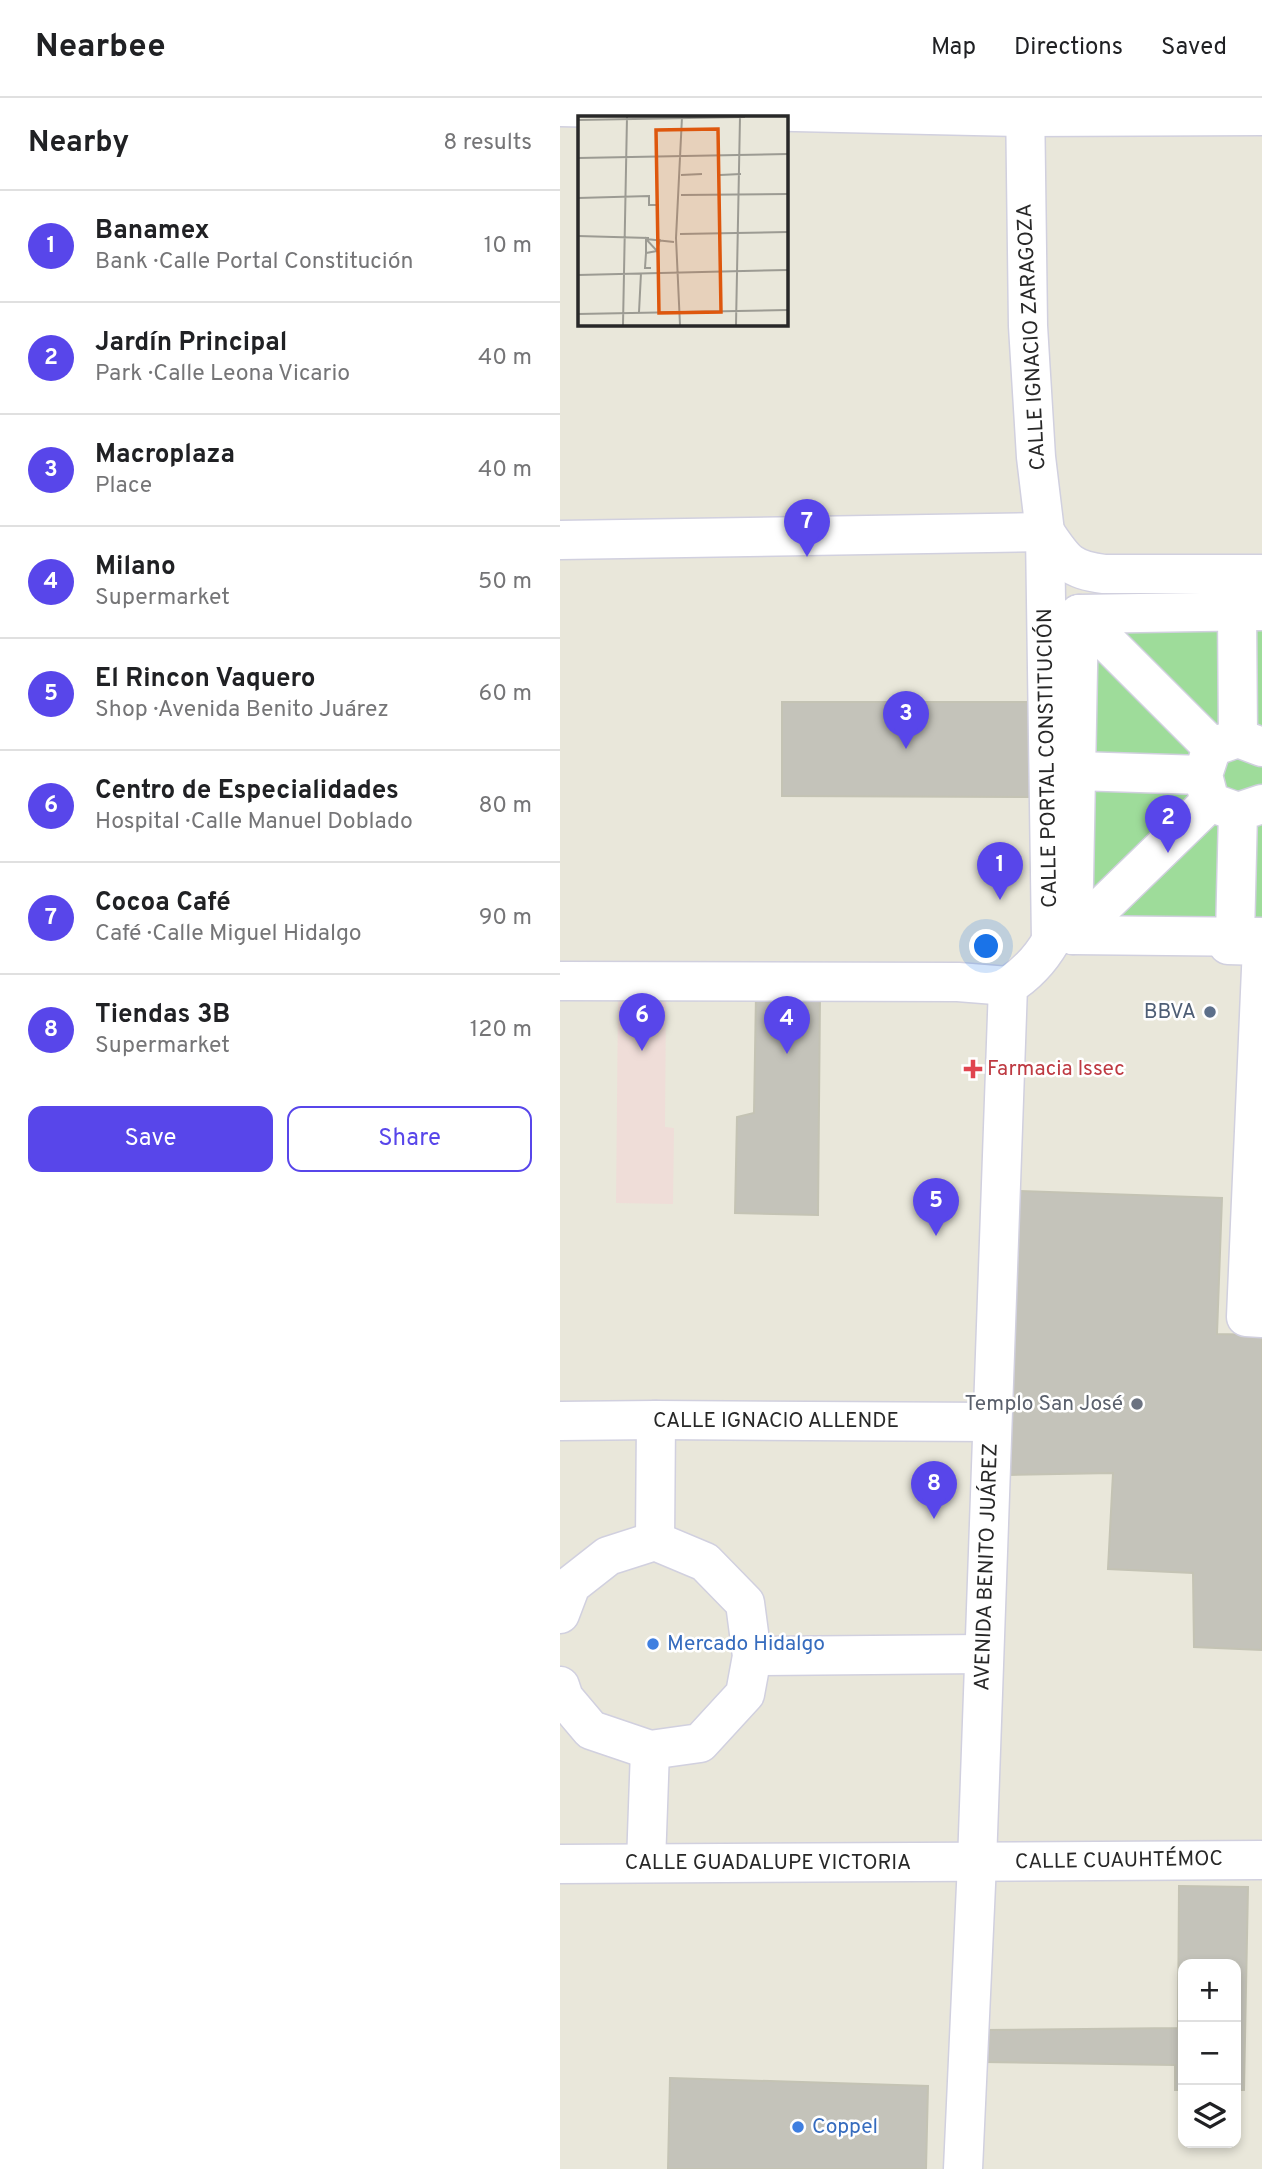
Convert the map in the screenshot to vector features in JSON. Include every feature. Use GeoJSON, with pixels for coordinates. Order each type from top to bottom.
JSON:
{"type":"FeatureCollection","features":[{"type":"Feature","properties":{"kind":"street"},"geometry":{"type":"LineString","coordinates":[[560,107],[1024,107],[1262,116]]}},
{"type":"Feature","properties":{"kind":"street","name":"CALLE IGNACIO ZARAGOZA"},"geometry":{"type":"LineString","coordinates":[[1024,107],[1028,326],[1036,457],[1045,532],[1045,576]]}},
{"type":"Feature","properties":{"kind":"street"},"geometry":{"type":"LineString","coordinates":[[560,540],[1045,532],[1061,555],[1072,566],[1085,572],[1262,575]]}},
{"type":"Feature","properties":{"kind":"street","name":"CALLE PORTAL CONSTITUCIÓN"},"geometry":{"type":"LineString","coordinates":[[1045,576],[1062,938]]}},
{"type":"Feature","properties":{"kind":"street"},"geometry":{"type":"LineString","coordinates":[[1079,614],[1250,612],[1232,775],[1253,940],[1247,1317],[1262,1318]]}},
{"type":"Feature","properties":{"kind":"street"},"geometry":{"type":"LineString","coordinates":[[1062,938],[1076,771],[1079,614]]}},
{"type":"Feature","properties":{"kind":"street"},"geometry":{"type":"LineString","coordinates":[[1079,614],[1232,775]]}},
{"type":"Feature","properties":{"kind":"street"},"geometry":{"type":"LineString","coordinates":[[1076,771],[1232,775]]}},
{"type":"Feature","properties":{"kind":"street"},"geometry":{"type":"LineString","coordinates":[[560,981],[958,982],[1008,986],[1022,978],[1232,775]]}},
{"type":"Feature","properties":{"kind":"street"},"geometry":{"type":"LineString","coordinates":[[1062,938],[1253,940]]}},
{"type":"Feature","properties":{"kind":"street","name":"AVENIDA BENITO JUÁREZ"},"geometry":{"type":"LineString","coordinates":[[963,2169],[1008,986]]}},
{"type":"Feature","properties":{"kind":"street"},"geometry":{"type":"LineString","coordinates":[[655,1541],[656,1420]]}},
{"type":"Feature","properties":{"kind":"street","name":"CALLE IGNACIO ALLENDE"},"geometry":{"type":"LineString","coordinates":[[560,1421],[992,1422]]}},
{"type":"Feature","properties":{"kind":"street"},"geometry":{"type":"LineString","coordinates":[[560,1614],[571,1585],[608,1556],[655,1541],[705,1562],[746,1603],[752,1656],[745,1694],[700,1743],[650,1750],[591,1730],[564,1698],[560,1686]]}},
{"type":"Feature","properties":{"kind":"street"},"geometry":{"type":"LineString","coordinates":[[752,1656],[983,1654]]}},
{"type":"Feature","properties":{"kind":"street"},"geometry":{"type":"LineString","coordinates":[[646,1863],[650,1750]]}},
{"type":"Feature","properties":{"kind":"street","name":"CALLE CUAUHTÉMOC"},"geometry":{"type":"LineString","coordinates":[[976,1863],[1262,1860]]}},
{"type":"Feature","properties":{"kind":"street","name":"CALLE GUADALUPE VICTORIA"},"geometry":{"type":"LineString","coordinates":[[560,1864],[976,1863]]}},
{"type":"Feature","properties":{"kind":"shaded area"},"geometry":{"type":"Polygon","coordinates":[[[618,998],[666,998],[665,1127],[674,1128],[673,1204],[616,1203],[618,998]]]}},
{"type":"Feature","properties":{"kind":"green space"},"geometry":{"type":"Polygon","coordinates":[[[1262,611],[1262,937],[1073,935],[1079,614],[1262,611]]]}},
{"type":"Feature","properties":{"kind":"building"},"geometry":{"type":"Polygon","coordinates":[[[782,702],[1031,702],[1030,797],[782,796],[782,702]]]}},
{"type":"Feature","properties":{"kind":"building"},"geometry":{"type":"Polygon","coordinates":[[[756,994],[820,995],[818,1215],[735,1213],[737,1117],[754,1113],[756,994]]]}},
{"type":"Feature","properties":{"kind":"building","name":"Templo San José"},"geometry":{"type":"Polygon","coordinates":[[[1020,1191],[1222,1198],[1217,1334],[1262,1335],[1262,1650],[1194,1647],[1193,1573],[1108,1569],[1113,1473],[1009,1475],[1020,1191]]]}},
{"type":"Feature","properties":{"kind":"building"},"geometry":{"type":"Polygon","coordinates":[[[1179,1886],[1248,1887],[1244,2090],[1241,2090],[1241,1959],[1178,1959],[1179,1886]]]}},
{"type":"Feature","properties":{"kind":"building"},"geometry":{"type":"Polygon","coordinates":[[[1178,2028],[1178,2090],[1175,2090],[1175,2065],[984,2062],[983,2030],[1178,2028]]]}},
{"type":"Feature","properties":{"kind":"building","name":"Coppel"},"geometry":{"type":"Polygon","coordinates":[[[670,2078],[928,2086],[926,2169],[668,2169],[670,2078]]]}},
{"type":"Feature","properties":{"kind":"place","name":"Cocoa Café"},"geometry":{"type":"Point","coordinates":[807,557]}},
{"type":"Feature","properties":{"kind":"place","name":"Macroplaza"},"geometry":{"type":"Point","coordinates":[906,749]}},
{"type":"Feature","properties":{"kind":"place","name":"Jardín Principal"},"geometry":{"type":"Point","coordinates":[1168,853]}},
{"type":"Feature","properties":{"kind":"place","name":"Banamex"},"geometry":{"type":"Point","coordinates":[1000,900]}},
{"type":"Feature","properties":{"kind":"place","name":"BBVA"},"geometry":{"type":"Point","coordinates":[1210,1012]}},
{"type":"Feature","properties":{"kind":"place","name":"Centro de Especialidades"},"geometry":{"type":"Point","coordinates":[642,1051]}},
{"type":"Feature","properties":{"kind":"place","name":"Milano"},"geometry":{"type":"Point","coordinates":[787,1054]}},
{"type":"Feature","properties":{"kind":"place","name":"Farmacia Issec"},"geometry":{"type":"Point","coordinates":[973,1069]}},
{"type":"Feature","properties":{"kind":"place","name":"El Rincon Vaquero"},"geometry":{"type":"Point","coordinates":[936,1236]}},
{"type":"Feature","properties":{"kind":"place","name":"Templo San José"},"geometry":{"type":"Point","coordinates":[1137,1404]}},
{"type":"Feature","properties":{"kind":"place","name":"Tiendas 3B"},"geometry":{"type":"Point","coordinates":[934,1519]}},
{"type":"Feature","properties":{"kind":"place","name":"Mercado Hidalgo"},"geometry":{"type":"Point","coordinates":[653,1644]}},
{"type":"Feature","properties":{"kind":"place","name":"Coppel"},"geometry":{"type":"Point","coordinates":[798,2127]}}]}
